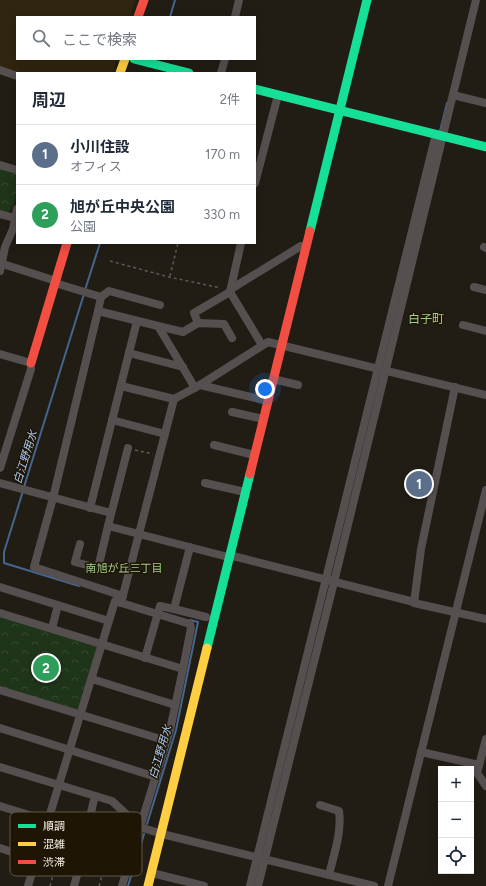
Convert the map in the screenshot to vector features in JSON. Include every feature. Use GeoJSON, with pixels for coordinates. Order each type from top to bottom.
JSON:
{"type":"FeatureCollection","features":[{"type":"Feature","properties":{"kind":"street"},"geometry":{"type":"LineString","coordinates":[[138,16],[144,0]]}},
{"type":"Feature","properties":{"kind":"street"},"geometry":{"type":"LineString","coordinates":[[235,16],[239,0]]}},
{"type":"Feature","properties":{"kind":"street"},"geometry":{"type":"LineString","coordinates":[[148,886],[367,0]]}},
{"type":"Feature","properties":{"kind":"street"},"geometry":{"type":"LineString","coordinates":[[250,886],[261,858],[440,135],[453,95],[476,0]]}},
{"type":"Feature","properties":{"kind":"street"},"geometry":{"type":"LineString","coordinates":[[120,72],[125,60]]}},
{"type":"Feature","properties":{"kind":"street"},"geometry":{"type":"LineString","coordinates":[[137,60],[185,72]]}},
{"type":"Feature","properties":{"kind":"street"},"geometry":{"type":"LineString","coordinates":[[221,72],[224,60]]}},
{"type":"Feature","properties":{"kind":"street"},"geometry":{"type":"LineString","coordinates":[[0,70],[16,76]]}},
{"type":"Feature","properties":{"kind":"street"},"geometry":{"type":"LineString","coordinates":[[256,89],[486,147]]}},
{"type":"Feature","properties":{"kind":"street"},"geometry":{"type":"LineString","coordinates":[[256,179],[278,95]]}},
{"type":"Feature","properties":{"kind":"street"},"geometry":{"type":"LineString","coordinates":[[453,95],[486,103]]}},
{"type":"Feature","properties":{"kind":"street"},"geometry":{"type":"LineString","coordinates":[[0,165],[16,170]]}},
{"type":"Feature","properties":{"kind":"street"},"geometry":{"type":"LineString","coordinates":[[0,214],[15,218]]}},
{"type":"Feature","properties":{"kind":"street"},"geometry":{"type":"LineString","coordinates":[[16,214],[13,229],[5,247],[1,266],[101,297]]}},
{"type":"Feature","properties":{"kind":"street"},"geometry":{"type":"LineString","coordinates":[[0,468],[67,244]]}},
{"type":"Feature","properties":{"kind":"street"},"geometry":{"type":"LineString","coordinates":[[241,244],[230,290],[262,345]]}},
{"type":"Feature","properties":{"kind":"street"},"geometry":{"type":"LineString","coordinates":[[198,323],[194,313],[301,246],[306,247]]}},
{"type":"Feature","properties":{"kind":"street"},"geometry":{"type":"LineString","coordinates":[[474,287],[486,290]]}},
{"type":"Feature","properties":{"kind":"street"},"geometry":{"type":"LineString","coordinates":[[142,821],[167,742],[191,628],[190,624],[159,610],[122,599],[34,567],[53,498],[101,297],[109,291],[160,305]]}},
{"type":"Feature","properties":{"kind":"street"},"geometry":{"type":"LineString","coordinates":[[98,311],[183,332],[198,323],[224,324],[232,338]]}},
{"type":"Feature","properties":{"kind":"street"},"geometry":{"type":"LineString","coordinates":[[90,508],[137,321]]}},
{"type":"Feature","properties":{"kind":"street"},"geometry":{"type":"LineString","coordinates":[[463,325],[486,331]]}},
{"type":"Feature","properties":{"kind":"street"},"geometry":{"type":"LineString","coordinates":[[158,326],[183,367],[198,386],[268,401]]}},
{"type":"Feature","properties":{"kind":"street"},"geometry":{"type":"LineString","coordinates":[[121,386],[174,399],[198,386],[268,342],[282,344],[486,395]]}},
{"type":"Feature","properties":{"kind":"street"},"geometry":{"type":"LineString","coordinates":[[129,353],[183,367]]}},
{"type":"Feature","properties":{"kind":"street"},"geometry":{"type":"LineString","coordinates":[[0,354],[31,363]]}},
{"type":"Feature","properties":{"kind":"street"},"geometry":{"type":"LineString","coordinates":[[273,379],[298,385]]}},
{"type":"Feature","properties":{"kind":"street"},"geometry":{"type":"LineString","coordinates":[[414,602],[421,549],[455,387]]}},
{"type":"Feature","properties":{"kind":"street"},"geometry":{"type":"LineString","coordinates":[[122,599],[174,399]]}},
{"type":"Feature","properties":{"kind":"street"},"geometry":{"type":"LineString","coordinates":[[232,412],[263,419]]}},
{"type":"Feature","properties":{"kind":"street"},"geometry":{"type":"LineString","coordinates":[[112,420],[165,434]]}},
{"type":"Feature","properties":{"kind":"street"},"geometry":{"type":"LineString","coordinates":[[214,446],[254,455]]}},
{"type":"Feature","properties":{"kind":"street"},"geometry":{"type":"LineString","coordinates":[[80,544],[75,562],[98,568],[128,448]]}},
{"type":"Feature","properties":{"kind":"street"},"geometry":{"type":"LineString","coordinates":[[0,483],[112,513]]}},
{"type":"Feature","properties":{"kind":"street"},"geometry":{"type":"LineString","coordinates":[[205,483],[245,492]]}},
{"type":"Feature","properties":{"kind":"street"},"geometry":{"type":"LineString","coordinates":[[388,886],[486,490]]}},
{"type":"Feature","properties":{"kind":"street"},"geometry":{"type":"LineString","coordinates":[[108,526],[456,613],[486,619]]}},
{"type":"Feature","properties":{"kind":"street"},"geometry":{"type":"LineString","coordinates":[[174,609],[190,547]]}},
{"type":"Feature","properties":{"kind":"street"},"geometry":{"type":"LineString","coordinates":[[0,587],[109,621]]}},
{"type":"Feature","properties":{"kind":"street"},"geometry":{"type":"LineString","coordinates":[[51,812],[103,645],[115,601],[122,599]]}},
{"type":"Feature","properties":{"kind":"street"},"geometry":{"type":"LineString","coordinates":[[52,628],[58,605]]}},
{"type":"Feature","properties":{"kind":"street"},"geometry":{"type":"LineString","coordinates":[[159,610],[174,609],[206,617]]}},
{"type":"Feature","properties":{"kind":"street"},"geometry":{"type":"LineString","coordinates":[[145,658],[159,610]]}},
{"type":"Feature","properties":{"kind":"street"},"geometry":{"type":"LineString","coordinates":[[0,613],[183,669]]}},
{"type":"Feature","properties":{"kind":"street"},"geometry":{"type":"LineString","coordinates":[[92,680],[175,705]]}},
{"type":"Feature","properties":{"kind":"street"},"geometry":{"type":"LineString","coordinates":[[0,690],[167,742]]}},
{"type":"Feature","properties":{"kind":"street"},"geometry":{"type":"LineString","coordinates":[[0,728],[156,777]]}},
{"type":"Feature","properties":{"kind":"street"},"geometry":{"type":"LineString","coordinates":[[486,739],[477,773],[486,786]]}},
{"type":"Feature","properties":{"kind":"street"},"geometry":{"type":"LineString","coordinates":[[421,752],[479,765]]}},
{"type":"Feature","properties":{"kind":"street"},"geometry":{"type":"LineString","coordinates":[[0,767],[112,801],[121,810]]}},
{"type":"Feature","properties":{"kind":"street"},"geometry":{"type":"LineString","coordinates":[[91,812],[95,796]]}},
{"type":"Feature","properties":{"kind":"street"},"geometry":{"type":"LineString","coordinates":[[320,805],[339,811],[339,835],[329,875]]}},
{"type":"Feature","properties":{"kind":"street"},"geometry":{"type":"LineString","coordinates":[[0,806],[19,812]]}},
{"type":"Feature","properties":{"kind":"street"},"geometry":{"type":"LineString","coordinates":[[142,828],[162,834],[374,886]]}},
{"type":"Feature","properties":{"kind":"street"},"geometry":{"type":"LineString","coordinates":[[0,848],[10,851]]}},
{"type":"Feature","properties":{"kind":"street"},"geometry":{"type":"LineString","coordinates":[[258,886],[261,858]]}},
{"type":"Feature","properties":{"kind":"street"},"geometry":{"type":"LineString","coordinates":[[152,873],[204,886]]}},
{"type":"Feature","properties":{"kind":"street"},"geometry":{"type":"LineString","coordinates":[[28,886],[31,876]]}},
{"type":"Feature","properties":{"kind":"street"},"geometry":{"type":"LineString","coordinates":[[74,886],[77,876]]}},
{"type":"Feature","properties":{"kind":"street"},"geometry":{"type":"LineString","coordinates":[[122,886],[125,876]]}},
{"type":"Feature","properties":{"kind":"path"},"geometry":{"type":"LineString","coordinates":[[169,277],[178,244]]}},
{"type":"Feature","properties":{"kind":"path"},"geometry":{"type":"LineString","coordinates":[[110,261],[169,277],[230,290]]}},
{"type":"Feature","properties":{"kind":"path"},"geometry":{"type":"LineString","coordinates":[[128,448],[159,456]]}},
{"type":"Feature","properties":{"kind":"path"},"geometry":{"type":"LineString","coordinates":[[50,886],[53,876]]}},
{"type":"Feature","properties":{"kind":"path"},"geometry":{"type":"LineString","coordinates":[[99,886],[102,876]]}},
{"type":"Feature","properties":{"kind":"shaded area"},"geometry":{"type":"Polygon","coordinates":[[[0,0],[135,0],[130,16],[16,16],[16,60],[117,60],[113,72],[16,72],[0,67],[0,0]]]}},
{"type":"Feature","properties":{"kind":"green space"},"geometry":{"type":"Polygon","coordinates":[[[0,168],[16,173],[16,194],[14,205],[11,209],[7,213],[0,211],[0,168]]]}},
{"type":"Feature","properties":{"kind":"green space"},"geometry":{"type":"Polygon","coordinates":[[[0,615],[97,646],[98,650],[77,711],[0,687],[0,615]]]}},
{"type":"Feature","properties":{"kind":"waterway","name":"白江野用水"},"geometry":{"type":"LineString","coordinates":[[170,16],[175,0]]}},
{"type":"Feature","properties":{"kind":"waterway"},"geometry":{"type":"LineString","coordinates":[[440,131],[447,103]]}},
{"type":"Feature","properties":{"kind":"waterway","name":"白江野用水"},"geometry":{"type":"LineString","coordinates":[[85,290],[100,244]]}},
{"type":"Feature","properties":{"kind":"waterway","name":"白江野用水"},"geometry":{"type":"LineString","coordinates":[[24,487],[84,294]]}},
{"type":"Feature","properties":{"kind":"waterway","name":"白江野用水"},"geometry":{"type":"LineString","coordinates":[[23,491],[4,552],[4,563],[79,586]]}},
{"type":"Feature","properties":{"kind":"waterway","name":"白江野用水"},"geometry":{"type":"LineString","coordinates":[[147,824],[176,730],[198,622],[190,620]]}},
{"type":"Feature","properties":{"kind":"waterway","name":"白江野用水"},"geometry":{"type":"LineString","coordinates":[[142,840],[144,834]]}},
{"type":"Feature","properties":{"kind":"waterway","name":"白江野用水"},"geometry":{"type":"LineString","coordinates":[[128,886],[131,876]]}},
{"type":"Feature","properties":{"kind":"traffic: fast"},"geometry":{"type":"LineString","coordinates":[[310,231],[367,0]]}},
{"type":"Feature","properties":{"kind":"traffic: fast"},"geometry":{"type":"LineString","coordinates":[[138,60],[185,72]]}},
{"type":"Feature","properties":{"kind":"traffic: fast"},"geometry":{"type":"LineString","coordinates":[[256,89],[486,147]]}},
{"type":"Feature","properties":{"kind":"traffic: fast"},"geometry":{"type":"LineString","coordinates":[[207,648],[250,474]]}},
{"type":"Feature","properties":{"kind":"traffic: slow"},"geometry":{"type":"LineString","coordinates":[[120,72],[125,60]]}},
{"type":"Feature","properties":{"kind":"traffic: slow"},"geometry":{"type":"LineString","coordinates":[[148,886],[207,648]]}},
{"type":"Feature","properties":{"kind":"traffic: jam"},"geometry":{"type":"LineString","coordinates":[[138,16],[144,0]]}},
{"type":"Feature","properties":{"kind":"traffic: jam"},"geometry":{"type":"LineString","coordinates":[[250,474],[310,231]]}},
{"type":"Feature","properties":{"kind":"traffic: jam"},"geometry":{"type":"LineString","coordinates":[[31,363],[67,244]]}},
{"type":"Feature","properties":{"kind":"place","name":"小川住設"},"geometry":{"type":"Point","coordinates":[419,484]}},
{"type":"Feature","properties":{"kind":"place","name":"旭が丘中央公園"},"geometry":{"type":"Point","coordinates":[46,668]}},
{"type":"Feature","properties":{"kind":"district","name":"白子町"},"geometry":{"type":"Point","coordinates":[426,319]}},
{"type":"Feature","properties":{"kind":"district","name":"南旭が丘三丁目"},"geometry":{"type":"Point","coordinates":[124,568]}}]}
